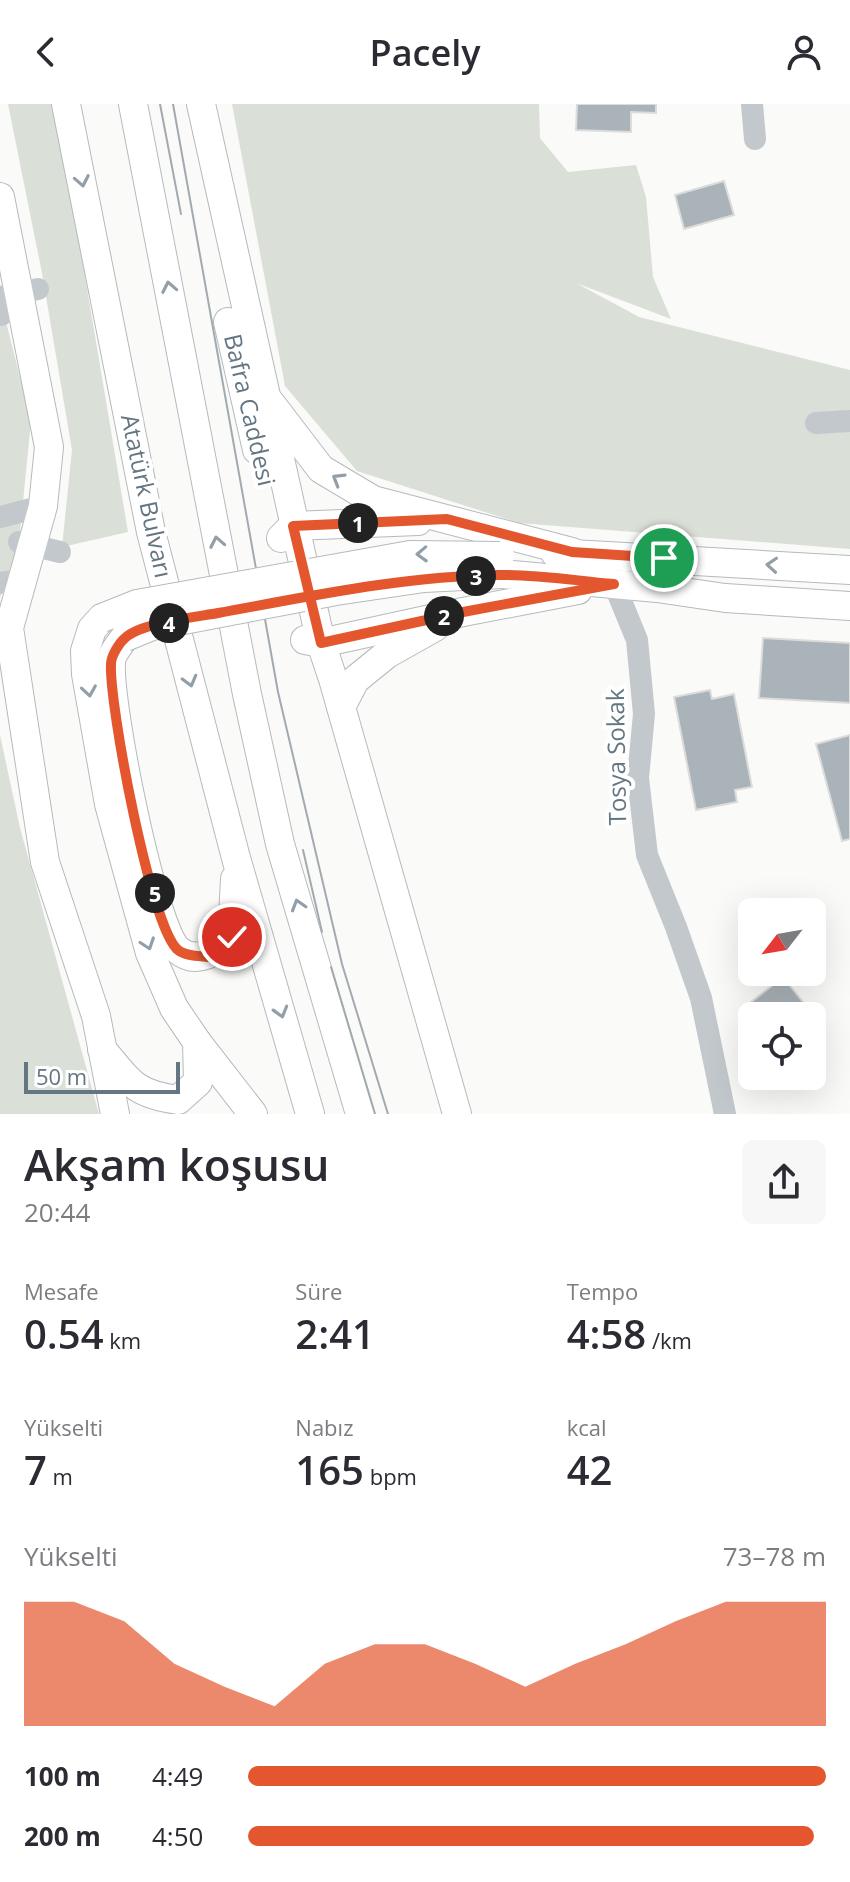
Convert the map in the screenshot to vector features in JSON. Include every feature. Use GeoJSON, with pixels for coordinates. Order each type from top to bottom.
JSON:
{"type":"FeatureCollection","features":[{"type":"Feature","properties":{"kind":"main road","name":"Atatürk Bulvarı"},"geometry":{"type":"LineString","coordinates":[[66,104],[151,532],[236,858],[310,1114]]}},
{"type":"Feature","properties":{"kind":"main road"},"geometry":{"type":"LineString","coordinates":[[133,104],[276,829],[360,1114]]}},
{"type":"Feature","properties":{"kind":"main road","name":"Bafra Caddesi"},"geometry":{"type":"LineString","coordinates":[[182,104],[245,401],[286,533],[312,641],[341,707],[457,1114]]}},
{"type":"Feature","properties":{"kind":"main road","name":"Bafra Caddesi"},"geometry":{"type":"LineString","coordinates":[[201,104],[264,395],[286,533]]}},
{"type":"Feature","properties":{"kind":"main road"},"geometry":{"type":"LineString","coordinates":[[0,197],[49,447],[37,547],[12,581],[9,628],[45,862],[96,1016],[115,1114]]}},
{"type":"Feature","properties":{"kind":"main road"},"geometry":{"type":"LineString","coordinates":[[264,395],[321,469],[373,500],[572,552],[850,570]]}},
{"type":"Feature","properties":{"kind":"main road"},"geometry":{"type":"LineString","coordinates":[[286,533],[447,519]]}},
{"type":"Feature","properties":{"kind":"main road"},"geometry":{"type":"LineString","coordinates":[[236,858],[232,937],[208,957],[178,950],[166,930],[136,828],[113,703],[110,659],[125,637],[152,626],[336,591],[572,552]]}},
{"type":"Feature","properties":{"kind":"main road"},"geometry":{"type":"LineString","coordinates":[[253,1114],[174,1008],[150,953],[109,804],[86,674],[85,651],[92,629],[102,618],[137,604],[410,555],[725,598],[850,606]]}},
{"type":"Feature","properties":{"kind":"main road"},"geometry":{"type":"LineString","coordinates":[[312,641],[614,584]]}},
{"type":"Feature","properties":{"kind":"main road"},"geometry":{"type":"LineString","coordinates":[[341,707],[355,680],[387,654],[463,612]]}},
{"type":"Feature","properties":{"kind":"main road"},"geometry":{"type":"LineString","coordinates":[[101,1048],[130,1082],[140,1089],[151,1096],[178,1100],[198,1082],[197,1042]]}},
{"type":"Feature","properties":{"kind":"street"},"geometry":{"type":"LineString","coordinates":[[752,104],[755,139]]}},
{"type":"Feature","properties":{"kind":"street"},"geometry":{"type":"LineString","coordinates":[[816,423],[850,421]]}},
{"type":"Feature","properties":{"kind":"street"},"geometry":{"type":"LineString","coordinates":[[0,517],[43,506]]}},
{"type":"Feature","properties":{"kind":"street","name":"Tosya Sokak"},"geometry":{"type":"LineString","coordinates":[[614,584],[637,640],[644,714],[638,778],[647,855],[701,998],[725,1114]]}},
{"type":"Feature","properties":{"kind":"shaded area"},"geometry":{"type":"Polygon","coordinates":[[[8,104],[56,104],[128,532],[62,547],[72,450],[42,273],[8,104]]]}},
{"type":"Feature","properties":{"kind":"shaded area"},"geometry":{"type":"Polygon","coordinates":[[[232,104],[539,104],[540,138],[568,172],[636,165],[646,197],[653,277],[671,319],[576,283],[639,317],[850,370],[850,549],[519,523],[357,471],[285,386],[232,104]]]}},
{"type":"Feature","properties":{"kind":"shaded area"},"geometry":{"type":"Polygon","coordinates":[[[0,298],[31,421],[19,542],[0,598],[0,298]]]}},
{"type":"Feature","properties":{"kind":"shaded area"},"geometry":{"type":"Polygon","coordinates":[[[0,735],[20,828],[99,1114],[0,1114],[0,735]]]}},
{"type":"Feature","properties":{"kind":"building"},"geometry":{"type":"Polygon","coordinates":[[[577,104],[656,104],[656,113],[631,112],[631,132],[576,130],[577,104]]]}},
{"type":"Feature","properties":{"kind":"building"},"geometry":{"type":"Polygon","coordinates":[[[724,181],[734,215],[684,229],[675,195],[724,181]]]}},
{"type":"Feature","properties":{"kind":"building"},"geometry":{"type":"Polygon","coordinates":[[[763,638],[850,643],[850,703],[759,698],[763,638]]]}},
{"type":"Feature","properties":{"kind":"building"},"geometry":{"type":"Polygon","coordinates":[[[710,690],[712,699],[734,694],[752,787],[735,790],[737,802],[696,810],[674,697],[710,690]]]}},
{"type":"Feature","properties":{"kind":"building"},"geometry":{"type":"Polygon","coordinates":[[[850,735],[850,839],[842,841],[816,744],[850,735]]]}},
{"type":"Feature","properties":{"kind":"building"},"geometry":{"type":"Polygon","coordinates":[[[772,986],[790,986],[803,1002],[751,1002],[772,986]]]}},
{"type":"Feature","properties":{"kind":"tram line"},"geometry":{"type":"LineString","coordinates":[[160,104],[181,214]]}},
{"type":"Feature","properties":{"kind":"tram line"},"geometry":{"type":"LineString","coordinates":[[173,104],[278,692],[342,964],[388,1114]]}},
{"type":"Feature","properties":{"kind":"tram line"},"geometry":{"type":"LineString","coordinates":[[303,850],[322,932]]}},
{"type":"Feature","properties":{"kind":"tram line"},"geometry":{"type":"LineString","coordinates":[[331,967],[375,1114]]}},
{"type":"Feature","properties":{"kind":"route"},"geometry":{"type":"LineString","coordinates":[[232,937],[208,957],[194,956],[178,950],[166,930],[136,828],[113,703],[110,659],[125,637],[152,626],[244,608],[336,591],[424,578],[502,574],[614,584],[321,643],[307,584],[293,526],[447,519],[572,552],[664,558]]}}]}
